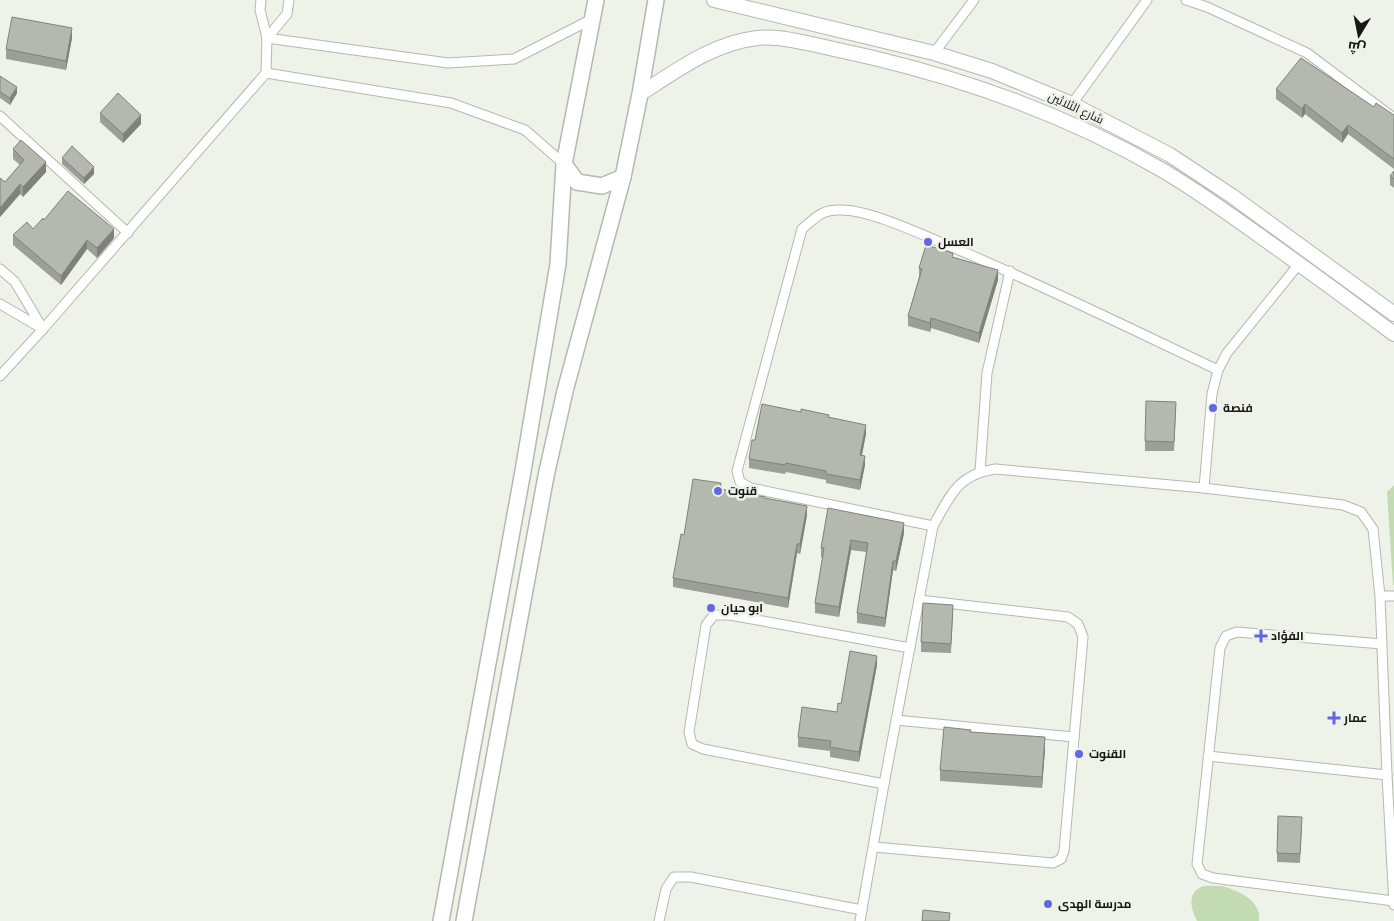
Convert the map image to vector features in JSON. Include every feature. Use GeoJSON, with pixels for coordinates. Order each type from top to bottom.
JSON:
{"type":"FeatureCollection","features":[{"type":"Feature","properties":{"kind":"main road"},"geometry":{"type":"LineString","coordinates":[[441,921],[523,471],[558,264],[564,164],[596,0]]}},
{"type":"Feature","properties":{"kind":"main road"},"geometry":{"type":"LineString","coordinates":[[464,921],[548,466],[565,391],[622,177],[640,94],[656,0]]}},
{"type":"Feature","properties":{"kind":"main road","name":"شارع الثلاثين"},"geometry":{"type":"LineString","coordinates":[[714,0],[934,53],[992,71],[1072,104],[1170,155],[1232,196],[1394,314]]}},
{"type":"Feature","properties":{"kind":"main road"},"geometry":{"type":"LineString","coordinates":[[640,94],[696,59],[719,48],[745,40],[778,37],[885,60],[929,72],[1062,120],[1112,143],[1162,170],[1224,210],[1394,334]]}},
{"type":"Feature","properties":{"kind":"main road"},"geometry":{"type":"LineString","coordinates":[[986,91],[992,71]]}},
{"type":"Feature","properties":{"kind":"main road"},"geometry":{"type":"LineString","coordinates":[[564,164],[577,182],[602,186],[622,177]]}},
{"type":"Feature","properties":{"kind":"main road"},"geometry":{"type":"LineString","coordinates":[[1224,210],[1232,196]]}},
{"type":"Feature","properties":{"kind":"street"},"geometry":{"type":"LineString","coordinates":[[0,376],[44,329],[266,73],[267,38],[260,10],[261,0]]}},
{"type":"Feature","properties":{"kind":"street"},"geometry":{"type":"LineString","coordinates":[[267,38],[287,14],[289,0]]}},
{"type":"Feature","properties":{"kind":"street"},"geometry":{"type":"LineString","coordinates":[[934,53],[974,0]]}},
{"type":"Feature","properties":{"kind":"street"},"geometry":{"type":"LineString","coordinates":[[1072,104],[1147,0]]}},
{"type":"Feature","properties":{"kind":"street"},"geometry":{"type":"LineString","coordinates":[[1186,0],[1208,7],[1307,53],[1394,118]]}},
{"type":"Feature","properties":{"kind":"street"},"geometry":{"type":"LineString","coordinates":[[267,38],[448,63],[514,59],[592,19]]}},
{"type":"Feature","properties":{"kind":"street"},"geometry":{"type":"LineString","coordinates":[[266,73],[451,103],[526,130],[564,164]]}},
{"type":"Feature","properties":{"kind":"street"},"geometry":{"type":"LineString","coordinates":[[0,116],[128,233]]}},
{"type":"Feature","properties":{"kind":"street"},"geometry":{"type":"LineString","coordinates":[[933,526],[751,488],[740,482],[737,471],[802,229],[822,212],[841,210],[868,214],[1010,271],[1218,370]]}},
{"type":"Feature","properties":{"kind":"street"},"geometry":{"type":"LineString","coordinates":[[1204,488],[1212,394],[1218,370],[1227,353],[1299,264]]}},
{"type":"Feature","properties":{"kind":"street"},"geometry":{"type":"LineString","coordinates":[[0,269],[15,282],[44,329]]}},
{"type":"Feature","properties":{"kind":"street"},"geometry":{"type":"LineString","coordinates":[[980,471],[987,373],[1010,271]]}},
{"type":"Feature","properties":{"kind":"street"},"geometry":{"type":"LineString","coordinates":[[0,304],[44,329]]}},
{"type":"Feature","properties":{"kind":"street"},"geometry":{"type":"LineString","coordinates":[[860,921],[933,526],[952,492],[966,478],[980,471],[995,469],[1204,488],[1343,505],[1361,512],[1373,529],[1380,596],[1394,903],[1213,878],[1202,874],[1197,864],[1220,648],[1226,636],[1238,632],[1382,644]]}},
{"type":"Feature","properties":{"kind":"street"},"geometry":{"type":"LineString","coordinates":[[1380,596],[1394,596]]}},
{"type":"Feature","properties":{"kind":"street"},"geometry":{"type":"LineString","coordinates":[[874,847],[1053,863],[1062,859],[1064,850],[1082,638],[1078,624],[1068,617],[919,600]]}},
{"type":"Feature","properties":{"kind":"street"},"geometry":{"type":"LineString","coordinates":[[884,784],[703,749],[692,744],[689,732],[706,624],[714,615],[730,615],[910,648]]}},
{"type":"Feature","properties":{"kind":"street"},"geometry":{"type":"LineString","coordinates":[[896,720],[1074,737]]}},
{"type":"Feature","properties":{"kind":"street"},"geometry":{"type":"LineString","coordinates":[[1208,756],[1387,775]]}},
{"type":"Feature","properties":{"kind":"street"},"geometry":{"type":"LineString","coordinates":[[659,921],[666,889],[674,878],[692,877],[862,910]]}},
{"type":"Feature","properties":{"kind":"green space"},"geometry":{"type":"Polygon","coordinates":[[[1394,485],[1394,585],[1393,585],[1387,492],[1394,485]]]}},
{"type":"Feature","properties":{"kind":"green space"},"geometry":{"type":"Polygon","coordinates":[[[1203,886],[1222,886],[1242,894],[1253,902],[1257,907],[1259,921],[1197,921],[1192,908],[1193,894],[1203,886]]]}},
{"type":"Feature","properties":{"kind":"building"},"geometry":{"type":"Polygon","coordinates":[[[12,17],[72,28],[66,61],[6,49],[12,17]]]}},
{"type":"Feature","properties":{"kind":"building"},"geometry":{"type":"Polygon","coordinates":[[[1301,58],[1374,107],[1376,103],[1394,115],[1394,159],[1348,125],[1342,133],[1305,104],[1302,109],[1276,89],[1301,58]]]}},
{"type":"Feature","properties":{"kind":"building"},"geometry":{"type":"Polygon","coordinates":[[[0,76],[17,87],[10,98],[0,92],[0,76]]]}},
{"type":"Feature","properties":{"kind":"building"},"geometry":{"type":"Polygon","coordinates":[[[118,93],[141,115],[123,134],[100,113],[118,93]]]}},
{"type":"Feature","properties":{"kind":"building"},"geometry":{"type":"Polygon","coordinates":[[[21,140],[46,162],[23,187],[20,184],[0,208],[0,178],[5,182],[24,160],[13,149],[21,140]]]}},
{"type":"Feature","properties":{"kind":"building"},"geometry":{"type":"Polygon","coordinates":[[[72,146],[94,167],[84,178],[62,158],[72,146]]]}},
{"type":"Feature","properties":{"kind":"building"},"geometry":{"type":"Polygon","coordinates":[[[1394,171],[1394,179],[1390,176],[1394,171]]]}},
{"type":"Feature","properties":{"kind":"building"},"geometry":{"type":"Polygon","coordinates":[[[68,191],[114,229],[97,248],[87,240],[61,276],[13,235],[27,222],[33,229],[43,218],[44,220],[68,191]]]}},
{"type":"Feature","properties":{"kind":"building"},"geometry":{"type":"Polygon","coordinates":[[[926,245],[953,253],[952,257],[998,270],[979,333],[931,318],[930,323],[908,316],[922,269],[919,268],[926,245]]]}},
{"type":"Feature","properties":{"kind":"building"},"geometry":{"type":"Polygon","coordinates":[[[1146,401],[1176,402],[1174,442],[1145,441],[1146,401]]]}},
{"type":"Feature","properties":{"kind":"building"},"geometry":{"type":"Polygon","coordinates":[[[762,404],[801,412],[801,409],[866,425],[860,455],[865,456],[860,480],[826,474],[826,471],[786,463],[785,465],[749,459],[762,404]]]}},
{"type":"Feature","properties":{"kind":"building"},"geometry":{"type":"Polygon","coordinates":[[[693,479],[721,483],[720,489],[807,506],[800,544],[797,544],[788,598],[673,578],[681,534],[684,535],[693,479]]]}},
{"type":"Feature","properties":{"kind":"building"},"geometry":{"type":"Polygon","coordinates":[[[828,508],[904,523],[896,561],[893,561],[885,618],[857,613],[868,543],[851,540],[839,607],[815,603],[824,548],[821,548],[828,508]]]}},
{"type":"Feature","properties":{"kind":"building"},"geometry":{"type":"Polygon","coordinates":[[[923,603],[953,605],[951,644],[921,642],[923,603]]]}},
{"type":"Feature","properties":{"kind":"building"},"geometry":{"type":"Polygon","coordinates":[[[850,651],[877,656],[859,752],[830,747],[831,741],[798,737],[802,707],[837,712],[838,703],[841,704],[850,651]]]}},
{"type":"Feature","properties":{"kind":"building"},"geometry":{"type":"Polygon","coordinates":[[[944,727],[971,730],[970,732],[1045,737],[1042,777],[940,770],[944,727]]]}},
{"type":"Feature","properties":{"kind":"building"},"geometry":{"type":"Polygon","coordinates":[[[1278,816],[1302,817],[1300,854],[1277,853],[1278,816]]]}},
{"type":"Feature","properties":{"kind":"building"},"geometry":{"type":"Polygon","coordinates":[[[923,910],[950,913],[949,921],[922,921],[923,910]]]}},
{"type":"Feature","properties":{"kind":"place","name":"العسل"},"geometry":{"type":"Point","coordinates":[928,242]}},
{"type":"Feature","properties":{"kind":"place","name":"فنصة"},"geometry":{"type":"Point","coordinates":[1213,408]}},
{"type":"Feature","properties":{"kind":"place","name":"قنوت"},"geometry":{"type":"Point","coordinates":[718,491]}},
{"type":"Feature","properties":{"kind":"place","name":"ابو حيان"},"geometry":{"type":"Point","coordinates":[711,608]}},
{"type":"Feature","properties":{"kind":"place","name":"الفؤاد"},"geometry":{"type":"Point","coordinates":[1261,636]}},
{"type":"Feature","properties":{"kind":"place","name":"عمار"},"geometry":{"type":"Point","coordinates":[1334,718]}},
{"type":"Feature","properties":{"kind":"place","name":"القنوت"},"geometry":{"type":"Point","coordinates":[1079,754]}},
{"type":"Feature","properties":{"kind":"place","name":"مدرسة الهدى"},"geometry":{"type":"Point","coordinates":[1048,904]}}]}
